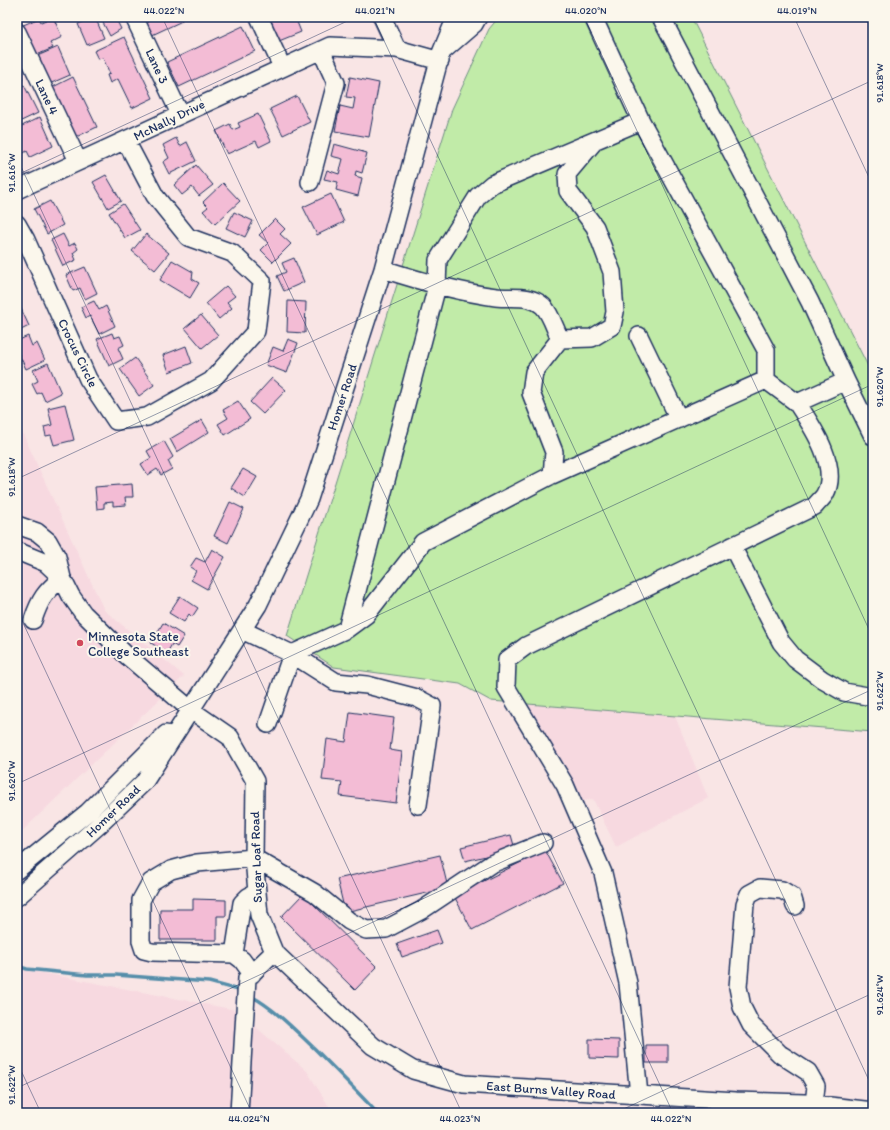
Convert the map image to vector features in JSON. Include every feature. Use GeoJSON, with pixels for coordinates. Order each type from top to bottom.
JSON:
{"type":"FeatureCollection","features":[{"type":"Feature","properties":{"kind":"street","name":"Lane 3"},"geometry":{"type":"LineString","coordinates":[[134,17],[180,114]]}},
{"type":"Feature","properties":{"kind":"street"},"geometry":{"type":"LineString","coordinates":[[259,17],[282,67]]}},
{"type":"Feature","properties":{"kind":"street"},"geometry":{"type":"LineString","coordinates":[[382,17],[397,50]]}},
{"type":"Feature","properties":{"kind":"street","name":"Homer Road"},"geometry":{"type":"LineString","coordinates":[[441,57],[446,17]]}},
{"type":"Feature","properties":{"kind":"street","name":"Homer Road"},"geometry":{"type":"LineString","coordinates":[[17,897],[99,825],[144,780],[258,605],[310,499],[383,269],[441,57],[456,17]]}},
{"type":"Feature","properties":{"kind":"street"},"geometry":{"type":"LineString","coordinates":[[441,57],[474,24],[478,17]]}},
{"type":"Feature","properties":{"kind":"street"},"geometry":{"type":"LineString","coordinates":[[593,17],[641,121],[696,225],[766,350],[766,380]]}},
{"type":"Feature","properties":{"kind":"street"},"geometry":{"type":"LineString","coordinates":[[661,17],[810,302],[873,436]]}},
{"type":"Feature","properties":{"kind":"street","name":"Lane 4"},"geometry":{"type":"LineString","coordinates":[[17,32],[78,161]]}},
{"type":"Feature","properties":{"kind":"street","name":"McNally Drive"},"geometry":{"type":"LineString","coordinates":[[17,190],[330,46],[397,50],[441,57]]}},
{"type":"Feature","properties":{"kind":"street"},"geometry":{"type":"LineString","coordinates":[[310,182],[336,83],[320,50]]}},
{"type":"Feature","properties":{"kind":"street"},"geometry":{"type":"LineString","coordinates":[[347,629],[437,286],[438,260],[478,196],[484,189],[641,121]]}},
{"type":"Feature","properties":{"kind":"street"},"geometry":{"type":"LineString","coordinates":[[552,475],[554,452],[531,393],[534,372],[560,339],[592,338],[612,326],[616,312],[612,272],[595,227],[568,191],[567,174],[596,140]]}},
{"type":"Feature","properties":{"kind":"street","name":"Crocus Circle"},"geometry":{"type":"LineString","coordinates":[[17,224],[26,240],[88,379],[116,421],[147,417],[211,380],[256,330],[262,281],[232,253],[188,237],[155,196],[126,141]]}},
{"type":"Feature","properties":{"kind":"street"},"geometry":{"type":"LineString","coordinates":[[383,269],[437,286],[498,298],[530,298],[543,306],[560,339]]}},
{"type":"Feature","properties":{"kind":"street"},"geometry":{"type":"LineString","coordinates":[[639,336],[679,418]]}},
{"type":"Feature","properties":{"kind":"street"},"geometry":{"type":"LineString","coordinates":[[639,1096],[628,983],[603,873],[565,785],[506,687],[507,660],[526,646],[815,506],[825,493],[830,475],[826,456],[797,403],[766,380]]}},
{"type":"Feature","properties":{"kind":"street"},"geometry":{"type":"LineString","coordinates":[[268,724],[292,654],[347,629],[366,615],[423,542],[552,475],[766,380]]}},
{"type":"Feature","properties":{"kind":"street"},"geometry":{"type":"LineString","coordinates":[[797,403],[846,381]]}},
{"type":"Feature","properties":{"kind":"street"},"geometry":{"type":"LineString","coordinates":[[17,525],[37,532],[48,541],[57,558],[62,578]]}},
{"type":"Feature","properties":{"kind":"street"},"geometry":{"type":"LineString","coordinates":[[732,546],[780,642],[795,659],[823,680],[844,692],[873,698]]}},
{"type":"Feature","properties":{"kind":"street"},"geometry":{"type":"LineString","coordinates":[[17,551],[46,563],[62,578]]}},
{"type":"Feature","properties":{"kind":"street"},"geometry":{"type":"LineString","coordinates":[[32,620],[38,604],[46,591],[62,578]]}},
{"type":"Feature","properties":{"kind":"street","name":"Sugar Loaf Road"},"geometry":{"type":"LineString","coordinates":[[62,578],[71,596],[83,613],[124,654],[191,710],[230,737],[255,781],[254,858],[258,915],[274,952]]}},
{"type":"Feature","properties":{"kind":"street"},"geometry":{"type":"LineString","coordinates":[[242,630],[292,654],[336,682],[367,685],[388,690],[417,698],[432,706],[418,805]]}},
{"type":"Feature","properties":{"kind":"street","name":"Homer Road"},"geometry":{"type":"LineString","coordinates":[[17,870],[88,812],[191,710]]}},
{"type":"Feature","properties":{"kind":"street"},"geometry":{"type":"LineString","coordinates":[[239,1113],[244,1024],[250,976],[242,960],[234,954],[152,952],[144,950],[141,941],[141,900],[151,882],[171,870],[197,863],[254,858],[315,893],[349,921],[366,930],[386,929],[422,910],[491,864],[544,843]]}},
{"type":"Feature","properties":{"kind":"street"},"geometry":{"type":"LineString","coordinates":[[796,906],[792,896],[782,890],[760,888],[749,894],[745,904],[738,987],[742,1008],[751,1025],[780,1054],[808,1072],[816,1086],[806,1107]]}},
{"type":"Feature","properties":{"kind":"street"},"geometry":{"type":"LineString","coordinates":[[234,954],[242,903],[248,897],[257,892]]}},
{"type":"Feature","properties":{"kind":"street"},"geometry":{"type":"LineString","coordinates":[[250,976],[274,952]]}},
{"type":"Feature","properties":{"kind":"street","name":"East Burns Valley Road"},"geometry":{"type":"LineString","coordinates":[[274,952],[373,1046],[413,1070],[464,1084],[639,1096],[677,1106],[806,1107],[873,1111]]}},
{"type":"Feature","properties":{"kind":"shaded area","name":"Minnesota State College Southeast"},"geometry":{"type":"Polygon","coordinates":[[[17,421],[104,610],[184,676],[17,836],[17,421]]]}},
{"type":"Feature","properties":{"kind":"shaded area"},"geometry":{"type":"Polygon","coordinates":[[[525,704],[675,716],[708,798],[616,847],[593,799],[577,802],[525,704]]]}},
{"type":"Feature","properties":{"kind":"shaded area"},"geometry":{"type":"Polygon","coordinates":[[[17,968],[236,1010],[307,1071],[333,1113],[17,1113],[17,968]]]}},
{"type":"Feature","properties":{"kind":"green space"},"geometry":{"type":"Polygon","coordinates":[[[499,17],[691,17],[873,376],[873,732],[491,701],[460,684],[334,667],[287,636],[452,109],[489,29],[499,17]]]}},
{"type":"Feature","properties":{"kind":"building"},"geometry":{"type":"Polygon","coordinates":[[[53,17],[62,37],[50,43],[53,48],[32,57],[19,27],[39,18],[41,22],[53,17]]]}},
{"type":"Feature","properties":{"kind":"building"},"geometry":{"type":"Polygon","coordinates":[[[95,17],[104,38],[87,45],[78,24],[95,17]]]}},
{"type":"Feature","properties":{"kind":"building"},"geometry":{"type":"Polygon","coordinates":[[[100,17],[115,17],[121,29],[110,36],[100,17]]]}},
{"type":"Feature","properties":{"kind":"building"},"geometry":{"type":"Polygon","coordinates":[[[141,17],[180,17],[182,21],[150,36],[141,17]]]}},
{"type":"Feature","properties":{"kind":"building"},"geometry":{"type":"Polygon","coordinates":[[[268,17],[295,17],[301,32],[279,41],[268,17]]]}},
{"type":"Feature","properties":{"kind":"building"},"geometry":{"type":"Polygon","coordinates":[[[243,26],[255,51],[179,87],[167,62],[243,26]]]}},
{"type":"Feature","properties":{"kind":"building"},"geometry":{"type":"Polygon","coordinates":[[[124,37],[153,98],[132,108],[118,79],[110,83],[107,75],[110,74],[103,58],[98,59],[94,51],[124,37]]]}},
{"type":"Feature","properties":{"kind":"building"},"geometry":{"type":"Polygon","coordinates":[[[58,47],[70,75],[47,85],[35,57],[58,47]]]}},
{"type":"Feature","properties":{"kind":"building"},"geometry":{"type":"Polygon","coordinates":[[[17,67],[23,79],[17,82],[17,67]]]}},
{"type":"Feature","properties":{"kind":"building"},"geometry":{"type":"Polygon","coordinates":[[[73,77],[97,127],[74,138],[49,89],[73,77]]]}},
{"type":"Feature","properties":{"kind":"building"},"geometry":{"type":"Polygon","coordinates":[[[350,77],[379,83],[369,137],[335,131],[340,106],[353,109],[355,98],[346,97],[350,77]]]}},
{"type":"Feature","properties":{"kind":"building"},"geometry":{"type":"Polygon","coordinates":[[[24,85],[38,113],[17,123],[17,88],[24,85]]]}},
{"type":"Feature","properties":{"kind":"building"},"geometry":{"type":"Polygon","coordinates":[[[297,96],[310,122],[283,135],[270,109],[297,96]]]}},
{"type":"Feature","properties":{"kind":"building"},"geometry":{"type":"Polygon","coordinates":[[[258,114],[271,141],[259,147],[256,141],[227,154],[216,131],[230,124],[233,130],[240,127],[238,123],[258,114]]]}},
{"type":"Feature","properties":{"kind":"building"},"geometry":{"type":"Polygon","coordinates":[[[40,117],[53,146],[30,157],[27,151],[18,156],[17,134],[21,132],[18,128],[40,117]]]}},
{"type":"Feature","properties":{"kind":"building"},"geometry":{"type":"Polygon","coordinates":[[[176,138],[180,146],[187,142],[196,161],[169,174],[163,162],[169,158],[163,145],[176,138]]]}},
{"type":"Feature","properties":{"kind":"building"},"geometry":{"type":"Polygon","coordinates":[[[334,144],[367,153],[362,173],[356,171],[355,176],[362,178],[358,196],[336,190],[338,182],[324,179],[327,170],[339,174],[343,159],[331,156],[334,144]]]}},
{"type":"Feature","properties":{"kind":"building"},"geometry":{"type":"Polygon","coordinates":[[[196,165],[213,185],[199,196],[192,187],[182,195],[174,185],[196,165]]]}},
{"type":"Feature","properties":{"kind":"building"},"geometry":{"type":"Polygon","coordinates":[[[106,175],[121,201],[108,208],[93,182],[106,175]]]}},
{"type":"Feature","properties":{"kind":"building"},"geometry":{"type":"Polygon","coordinates":[[[223,183],[240,201],[215,224],[203,211],[208,207],[203,202],[223,183]]]}},
{"type":"Feature","properties":{"kind":"building"},"geometry":{"type":"Polygon","coordinates":[[[331,194],[344,222],[317,235],[303,207],[331,194]]]}},
{"type":"Feature","properties":{"kind":"building"},"geometry":{"type":"Polygon","coordinates":[[[50,201],[63,225],[47,234],[34,209],[50,201]]]}},
{"type":"Feature","properties":{"kind":"building"},"geometry":{"type":"Polygon","coordinates":[[[123,204],[140,230],[125,238],[109,213],[123,204]]]}},
{"type":"Feature","properties":{"kind":"building"},"geometry":{"type":"Polygon","coordinates":[[[234,212],[253,221],[245,237],[226,228],[234,212]]]}},
{"type":"Feature","properties":{"kind":"building"},"geometry":{"type":"Polygon","coordinates":[[[275,219],[285,229],[280,234],[291,244],[273,262],[261,250],[268,243],[259,235],[275,219]]]}},
{"type":"Feature","properties":{"kind":"building"},"geometry":{"type":"Polygon","coordinates":[[[63,234],[69,246],[75,243],[78,249],[73,253],[76,260],[63,266],[51,240],[63,234]]]}},
{"type":"Feature","properties":{"kind":"building"},"geometry":{"type":"Polygon","coordinates":[[[146,234],[169,253],[155,270],[132,251],[146,234]]]}},
{"type":"Feature","properties":{"kind":"building"},"geometry":{"type":"Polygon","coordinates":[[[294,258],[304,282],[284,291],[277,276],[286,272],[282,263],[294,258]]]}},
{"type":"Feature","properties":{"kind":"building"},"geometry":{"type":"Polygon","coordinates":[[[172,260],[193,272],[192,279],[199,283],[190,298],[160,280],[172,260]]]}},
{"type":"Feature","properties":{"kind":"building"},"geometry":{"type":"Polygon","coordinates":[[[85,267],[97,293],[85,299],[80,288],[73,291],[66,275],[85,267]]]}},
{"type":"Feature","properties":{"kind":"building"},"geometry":{"type":"Polygon","coordinates":[[[226,286],[235,296],[227,302],[232,308],[219,319],[206,303],[226,286]]]}},
{"type":"Feature","properties":{"kind":"building"},"geometry":{"type":"Polygon","coordinates":[[[17,300],[29,326],[17,332],[17,300]]]}},
{"type":"Feature","properties":{"kind":"building"},"geometry":{"type":"Polygon","coordinates":[[[94,301],[99,310],[106,306],[115,326],[99,334],[90,316],[86,318],[81,307],[94,301]]]}},
{"type":"Feature","properties":{"kind":"building"},"geometry":{"type":"Polygon","coordinates":[[[288,301],[306,302],[305,333],[287,332],[288,301]]]}},
{"type":"Feature","properties":{"kind":"building"},"geometry":{"type":"Polygon","coordinates":[[[201,315],[218,335],[202,348],[185,328],[201,315]]]}},
{"type":"Feature","properties":{"kind":"building"},"geometry":{"type":"Polygon","coordinates":[[[112,333],[114,338],[120,336],[124,345],[118,348],[123,359],[109,366],[97,339],[112,333]]]}},
{"type":"Feature","properties":{"kind":"building"},"geometry":{"type":"Polygon","coordinates":[[[28,336],[32,346],[37,343],[45,360],[26,369],[17,350],[17,341],[28,336]]]}},
{"type":"Feature","properties":{"kind":"building"},"geometry":{"type":"Polygon","coordinates":[[[288,339],[298,343],[287,373],[266,365],[273,347],[283,351],[288,339]]]}},
{"type":"Feature","properties":{"kind":"building"},"geometry":{"type":"Polygon","coordinates":[[[186,346],[192,363],[169,372],[163,355],[186,346]]]}},
{"type":"Feature","properties":{"kind":"building"},"geometry":{"type":"Polygon","coordinates":[[[135,358],[154,385],[139,396],[120,369],[135,358]]]}},
{"type":"Feature","properties":{"kind":"building"},"geometry":{"type":"Polygon","coordinates":[[[48,363],[61,393],[45,401],[41,392],[37,394],[32,384],[38,381],[33,370],[48,363]]]}},
{"type":"Feature","properties":{"kind":"building"},"geometry":{"type":"Polygon","coordinates":[[[272,378],[286,390],[263,414],[250,402],[272,378]]]}},
{"type":"Feature","properties":{"kind":"building"},"geometry":{"type":"Polygon","coordinates":[[[238,401],[250,419],[225,435],[218,424],[228,418],[223,410],[238,401]]]}},
{"type":"Feature","properties":{"kind":"building"},"geometry":{"type":"Polygon","coordinates":[[[65,404],[74,440],[54,445],[51,435],[46,436],[44,427],[52,425],[48,408],[65,404]]]}},
{"type":"Feature","properties":{"kind":"building"},"geometry":{"type":"Polygon","coordinates":[[[202,420],[209,432],[177,452],[170,439],[202,420]]]}},
{"type":"Feature","properties":{"kind":"building"},"geometry":{"type":"Polygon","coordinates":[[[164,441],[173,457],[168,461],[172,469],[161,475],[157,469],[148,475],[141,464],[151,458],[147,451],[164,441]]]}},
{"type":"Feature","properties":{"kind":"building"},"geometry":{"type":"Polygon","coordinates":[[[243,469],[257,477],[245,497],[231,488],[243,469]]]}},
{"type":"Feature","properties":{"kind":"building"},"geometry":{"type":"Polygon","coordinates":[[[132,484],[133,497],[125,497],[126,505],[113,506],[113,502],[104,503],[104,508],[97,509],[95,487],[132,484]]]}},
{"type":"Feature","properties":{"kind":"building"},"geometry":{"type":"Polygon","coordinates":[[[230,502],[244,509],[228,543],[214,536],[230,502]]]}},
{"type":"Feature","properties":{"kind":"building"},"geometry":{"type":"Polygon","coordinates":[[[212,549],[225,557],[207,589],[191,580],[196,571],[190,567],[196,558],[205,562],[212,549]]]}},
{"type":"Feature","properties":{"kind":"building"},"geometry":{"type":"Polygon","coordinates":[[[180,596],[198,608],[192,617],[189,614],[184,622],[169,613],[180,596]]]}},
{"type":"Feature","properties":{"kind":"building"},"geometry":{"type":"Polygon","coordinates":[[[163,623],[184,636],[177,647],[172,644],[167,653],[151,643],[163,623]]]}},
{"type":"Feature","properties":{"kind":"building"},"geometry":{"type":"Polygon","coordinates":[[[350,712],[394,718],[390,750],[402,752],[396,803],[340,796],[342,782],[322,780],[327,739],[346,742],[350,712]]]}},
{"type":"Feature","properties":{"kind":"building"},"geometry":{"type":"Polygon","coordinates":[[[511,835],[515,849],[465,861],[461,847],[511,835]]]}},
{"type":"Feature","properties":{"kind":"building"},"geometry":{"type":"Polygon","coordinates":[[[545,850],[563,883],[472,930],[454,896],[545,850]]]}},
{"type":"Feature","properties":{"kind":"building"},"geometry":{"type":"Polygon","coordinates":[[[440,855],[448,888],[345,912],[337,879],[440,855]]]}},
{"type":"Feature","properties":{"kind":"building"},"geometry":{"type":"Polygon","coordinates":[[[303,894],[377,967],[355,990],[281,917],[303,894]]]}},
{"type":"Feature","properties":{"kind":"building"},"geometry":{"type":"Polygon","coordinates":[[[193,899],[226,900],[226,916],[217,916],[217,940],[160,940],[160,909],[193,909],[193,899]]]}},
{"type":"Feature","properties":{"kind":"building"},"geometry":{"type":"Polygon","coordinates":[[[437,930],[442,943],[402,957],[397,944],[437,930]]]}},
{"type":"Feature","properties":{"kind":"building"},"geometry":{"type":"Polygon","coordinates":[[[589,1039],[619,1040],[619,1059],[589,1058],[589,1039]]]}},
{"type":"Feature","properties":{"kind":"building"},"geometry":{"type":"Polygon","coordinates":[[[646,1045],[668,1045],[668,1063],[646,1063],[646,1045]]]}},
{"type":"Feature","properties":{"kind":"waterway"},"geometry":{"type":"LineString","coordinates":[[17,966],[27,969],[87,975],[116,975],[209,982],[242,991]]}},
{"type":"Feature","properties":{"kind":"waterway"},"geometry":{"type":"LineString","coordinates":[[251,996],[277,1013],[315,1049],[377,1113]]}},
{"type":"Feature","properties":{"kind":"place","name":"Minnesota State College Southeast"},"geometry":{"type":"Point","coordinates":[80,643]}}]}
